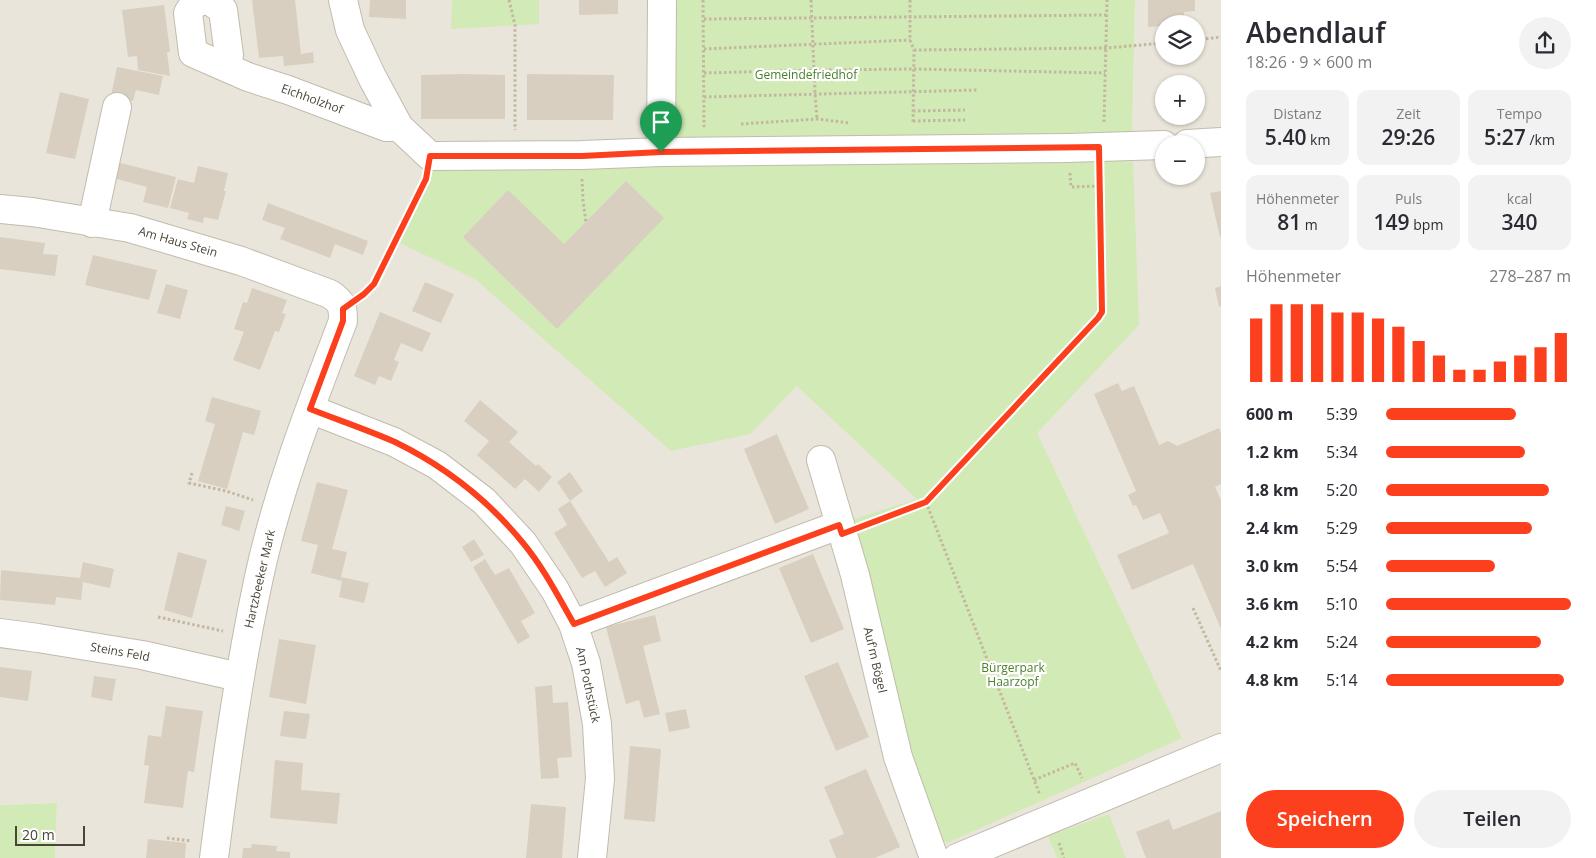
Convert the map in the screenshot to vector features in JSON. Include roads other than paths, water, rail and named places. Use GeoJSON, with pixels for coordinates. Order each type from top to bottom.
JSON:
{"type":"FeatureCollection","features":[{"type":"Feature","properties":{"kind":"street","name":"Eichholzhof"},"geometry":{"type":"LineString","coordinates":[[204,0],[194,4],[188,13],[193,53],[248,77],[386,127],[399,127]]}},
{"type":"Feature","properties":{"kind":"street"},"geometry":{"type":"LineString","coordinates":[[209,0],[223,10],[229,54],[226,66]]}},
{"type":"Feature","properties":{"kind":"street"},"geometry":{"type":"LineString","coordinates":[[343,0],[350,30],[372,78],[399,127],[430,156],[582,156],[661,152],[1067,148],[1155,145]]}},
{"type":"Feature","properties":{"kind":"street"},"geometry":{"type":"LineString","coordinates":[[661,152],[662,0]]}},
{"type":"Feature","properties":{"kind":"street"},"geometry":{"type":"LineString","coordinates":[[92,223],[117,107]]}},
{"type":"Feature","properties":{"kind":"street"},"geometry":{"type":"LineString","coordinates":[[1205,143],[1221,142]]}},
{"type":"Feature","properties":{"kind":"street","name":"Am Haus Stein"},"geometry":{"type":"LineString","coordinates":[[0,209],[32,212],[130,228],[241,261],[330,294],[339,299],[343,309]]}},
{"type":"Feature","properties":{"kind":"street","name":"Hartzbeeker Mark"},"geometry":{"type":"LineString","coordinates":[[205,850],[227,754],[239,677],[262,566],[282,492],[310,409],[343,321],[343,309]]}},
{"type":"Feature","properties":{"kind":"street","name":"Am Pothstück"},"geometry":{"type":"LineString","coordinates":[[310,409],[394,442],[437,465],[484,501],[523,543],[555,590],[574,624],[586,663],[597,724],[600,779],[592,858]]}},
{"type":"Feature","properties":{"kind":"street","name":"Auf'm Bögel"},"geometry":{"type":"LineString","coordinates":[[820,460],[854,575],[898,758],[934,858]]}},
{"type":"Feature","properties":{"kind":"street"},"geometry":{"type":"LineString","coordinates":[[574,624],[841,530]]}},
{"type":"Feature","properties":{"kind":"street","name":"Steins Feld"},"geometry":{"type":"LineString","coordinates":[[0,633],[142,655],[239,677]]}},
{"type":"Feature","properties":{"kind":"street"},"geometry":{"type":"LineString","coordinates":[[957,858],[1221,748]]}},
{"type":"Feature","properties":{"kind":"park label","name":"Gemeindefriedhof"},"geometry":{"type":"Point","coordinates":[806,75]}},
{"type":"Feature","properties":{"kind":"park label","name":"Bürgerpark Haarzopf"},"geometry":{"type":"Point","coordinates":[1013,675]}}]}
